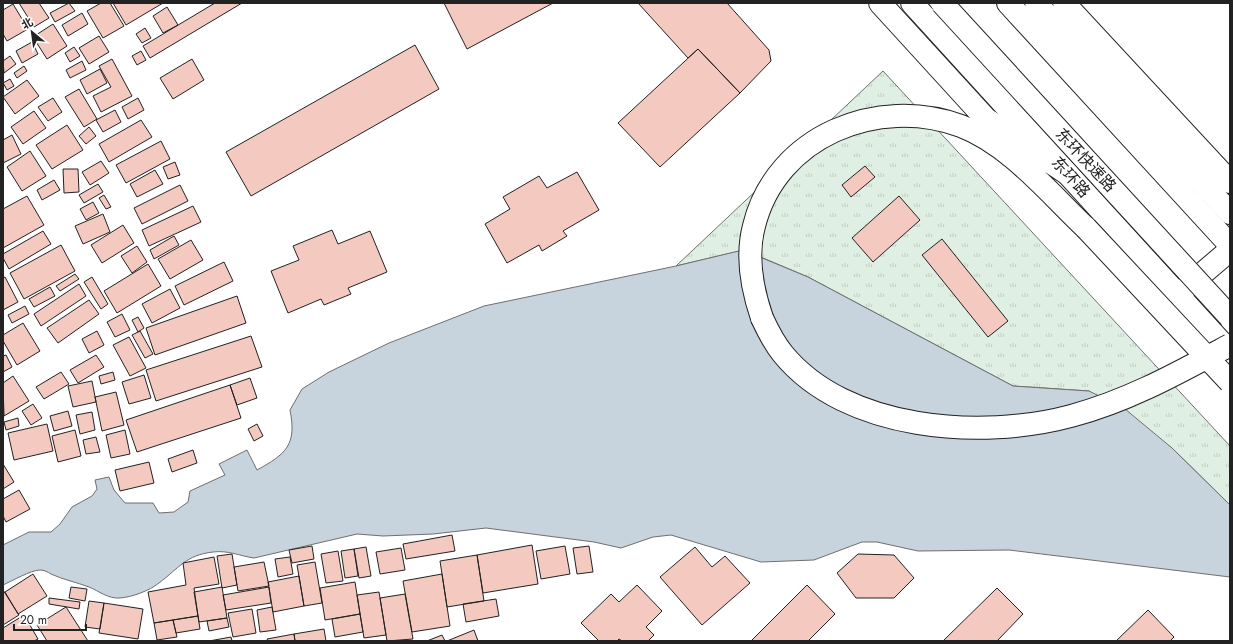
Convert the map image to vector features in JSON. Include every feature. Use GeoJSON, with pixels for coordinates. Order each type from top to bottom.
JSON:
{"type":"FeatureCollection","features":[{"type":"Feature","properties":{"kind":"main road"},"geometry":{"type":"LineString","coordinates":[[880,3],[986,119],[1068,174]]}},
{"type":"Feature","properties":{"kind":"main road","name":"东环路"},"geometry":{"type":"LineString","coordinates":[[912,3],[1178,295],[1222,339],[1230,352]]}},
{"type":"Feature","properties":{"kind":"main road","name":"东环快速路"},"geometry":{"type":"LineString","coordinates":[[942,3],[1230,317]]}},
{"type":"Feature","properties":{"kind":"main road"},"geometry":{"type":"LineString","coordinates":[[1008,3],[1230,245]]}},
{"type":"Feature","properties":{"kind":"main road"},"geometry":{"type":"LineString","coordinates":[[1036,3],[1230,213]]}},
{"type":"Feature","properties":{"kind":"main road"},"geometry":{"type":"LineString","coordinates":[[1064,3],[1230,182]]}},
{"type":"Feature","properties":{"kind":"main road"},"geometry":{"type":"LineString","coordinates":[[1230,320],[1222,339],[1224,348],[1211,355],[1205,358],[1173,376],[1121,400],[1070,416],[1027,425],[997,427],[930,426],[876,413],[833,394],[798,369],[784,355],[770,334],[756,301],[750,261],[754,227],[765,196],[779,172],[804,149],[831,132],[859,121],[884,116],[916,116],[948,122],[984,137],[1020,164],[1086,228],[1188,336],[1203,353],[1209,359],[1230,382]]}},
{"type":"Feature","properties":{"kind":"main road"},"geometry":{"type":"LineString","coordinates":[[1178,295],[1230,250]]}},
{"type":"Feature","properties":{"kind":"green space"},"geometry":{"type":"Polygon","coordinates":[[[883,71],[1230,446],[1230,505],[1172,448],[1089,391],[1013,386],[808,277],[744,250],[676,266],[883,71]]]}},
{"type":"Feature","properties":{"kind":"shaded area"},"geometry":{"type":"Polygon","coordinates":[[[743,250],[808,277],[1013,386],[1089,391],[1125,409],[1172,448],[1230,505],[1230,577],[1009,550],[918,551],[877,542],[862,542],[814,560],[761,562],[671,535],[653,537],[621,548],[594,542],[486,528],[433,534],[383,536],[357,534],[254,558],[224,552],[213,552],[189,559],[150,589],[135,595],[120,598],[108,596],[89,587],[41,570],[36,570],[3,585],[3,545],[29,532],[51,532],[60,524],[72,507],[92,496],[97,489],[95,480],[109,477],[114,490],[125,503],[153,503],[159,513],[174,512],[188,502],[190,491],[225,475],[219,464],[247,450],[257,470],[275,459],[287,447],[290,440],[292,422],[290,410],[302,389],[329,372],[389,343],[484,306],[676,266],[743,250]]]}},
{"type":"Feature","properties":{"kind":"building"},"geometry":{"type":"Polygon","coordinates":[[[19,3],[39,3],[49,18],[34,27],[19,3]]]}},
{"type":"Feature","properties":{"kind":"building"},"geometry":{"type":"Polygon","coordinates":[[[69,3],[75,11],[55,22],[50,13],[69,3]]]}},
{"type":"Feature","properties":{"kind":"building"},"geometry":{"type":"Polygon","coordinates":[[[101,3],[110,3],[124,26],[103,38],[87,11],[101,3]]]}},
{"type":"Feature","properties":{"kind":"building"},"geometry":{"type":"Polygon","coordinates":[[[113,3],[163,3],[126,25],[113,3]]]}},
{"type":"Feature","properties":{"kind":"building"},"geometry":{"type":"Polygon","coordinates":[[[215,3],[242,3],[150,58],[143,46],[215,3]]]}},
{"type":"Feature","properties":{"kind":"building"},"geometry":{"type":"Polygon","coordinates":[[[444,3],[553,3],[467,49],[444,3]]]}},
{"type":"Feature","properties":{"kind":"building"},"geometry":{"type":"Polygon","coordinates":[[[638,3],[727,3],[769,50],[771,61],[740,93],[698,49],[688,58],[638,3]]]}},
{"type":"Feature","properties":{"kind":"building"},"geometry":{"type":"Polygon","coordinates":[[[13,4],[28,29],[7,41],[3,34],[3,10],[13,4]]]}},
{"type":"Feature","properties":{"kind":"building"},"geometry":{"type":"Polygon","coordinates":[[[167,7],[178,25],[163,33],[153,16],[167,7]]]}},
{"type":"Feature","properties":{"kind":"building"},"geometry":{"type":"Polygon","coordinates":[[[82,13],[88,24],[68,36],[62,25],[82,13]]]}},
{"type":"Feature","properties":{"kind":"building"},"geometry":{"type":"Polygon","coordinates":[[[53,24],[67,46],[47,59],[33,37],[53,24]]]}},
{"type":"Feature","properties":{"kind":"building"},"geometry":{"type":"Polygon","coordinates":[[[145,28],[151,38],[142,43],[136,34],[145,28]]]}},
{"type":"Feature","properties":{"kind":"building"},"geometry":{"type":"Polygon","coordinates":[[[99,36],[109,52],[89,64],[79,48],[99,36]]]}},
{"type":"Feature","properties":{"kind":"building"},"geometry":{"type":"Polygon","coordinates":[[[32,42],[38,54],[22,63],[16,51],[32,42]]]}},
{"type":"Feature","properties":{"kind":"building"},"geometry":{"type":"Polygon","coordinates":[[[415,45],[439,89],[251,196],[226,152],[415,45]]]}},
{"type":"Feature","properties":{"kind":"building"},"geometry":{"type":"Polygon","coordinates":[[[74,47],[80,56],[70,62],[65,53],[74,47]]]}},
{"type":"Feature","properties":{"kind":"building"},"geometry":{"type":"Polygon","coordinates":[[[698,49],[740,93],[660,167],[618,123],[698,49]]]}},
{"type":"Feature","properties":{"kind":"building"},"geometry":{"type":"Polygon","coordinates":[[[141,51],[146,60],[137,65],[132,56],[141,51]]]}},
{"type":"Feature","properties":{"kind":"building"},"geometry":{"type":"Polygon","coordinates":[[[10,56],[16,64],[4,73],[3,61],[10,56]]]}},
{"type":"Feature","properties":{"kind":"building"},"geometry":{"type":"Polygon","coordinates":[[[112,59],[132,96],[101,112],[93,96],[111,87],[99,66],[112,59]]]}},
{"type":"Feature","properties":{"kind":"building"},"geometry":{"type":"Polygon","coordinates":[[[192,59],[204,80],[173,99],[160,78],[192,59]]]}},
{"type":"Feature","properties":{"kind":"building"},"geometry":{"type":"Polygon","coordinates":[[[82,61],[86,70],[70,78],[66,70],[82,61]]]}},
{"type":"Feature","properties":{"kind":"building"},"geometry":{"type":"Polygon","coordinates":[[[24,66],[27,71],[17,78],[14,73],[24,66]]]}},
{"type":"Feature","properties":{"kind":"building"},"geometry":{"type":"Polygon","coordinates":[[[100,69],[107,83],[87,94],[80,80],[100,69]]]}},
{"type":"Feature","properties":{"kind":"building"},"geometry":{"type":"Polygon","coordinates":[[[10,79],[14,86],[7,90],[3,83],[10,79]]]}},
{"type":"Feature","properties":{"kind":"building"},"geometry":{"type":"Polygon","coordinates":[[[27,80],[39,96],[15,114],[3,97],[27,80]]]}},
{"type":"Feature","properties":{"kind":"building"},"geometry":{"type":"Polygon","coordinates":[[[79,89],[97,119],[84,127],[65,97],[79,89]]]}},
{"type":"Feature","properties":{"kind":"building"},"geometry":{"type":"Polygon","coordinates":[[[53,98],[62,112],[48,121],[38,107],[53,98]]]}},
{"type":"Feature","properties":{"kind":"building"},"geometry":{"type":"Polygon","coordinates":[[[138,98],[144,110],[128,119],[122,107],[138,98]]]}},
{"type":"Feature","properties":{"kind":"building"},"geometry":{"type":"Polygon","coordinates":[[[115,110],[121,122],[103,132],[96,120],[115,110]]]}},
{"type":"Feature","properties":{"kind":"building"},"geometry":{"type":"Polygon","coordinates":[[[34,111],[46,128],[23,144],[11,127],[34,111]]]}},
{"type":"Feature","properties":{"kind":"building"},"geometry":{"type":"Polygon","coordinates":[[[141,120],[152,137],[109,162],[99,144],[141,120]]]}},
{"type":"Feature","properties":{"kind":"building"},"geometry":{"type":"Polygon","coordinates":[[[67,125],[83,150],[52,169],[36,145],[67,125]]]}},
{"type":"Feature","properties":{"kind":"building"},"geometry":{"type":"Polygon","coordinates":[[[89,127],[96,136],[86,144],[79,136],[89,127]]]}},
{"type":"Feature","properties":{"kind":"building"},"geometry":{"type":"Polygon","coordinates":[[[12,135],[21,154],[3,163],[3,140],[12,135]]]}},
{"type":"Feature","properties":{"kind":"building"},"geometry":{"type":"Polygon","coordinates":[[[161,141],[170,159],[126,183],[116,165],[161,141]]]}},
{"type":"Feature","properties":{"kind":"building"},"geometry":{"type":"Polygon","coordinates":[[[30,151],[46,176],[22,191],[7,167],[30,151]]]}},
{"type":"Feature","properties":{"kind":"building"},"geometry":{"type":"Polygon","coordinates":[[[101,161],[109,173],[90,185],[82,172],[101,161]]]}},
{"type":"Feature","properties":{"kind":"building"},"geometry":{"type":"Polygon","coordinates":[[[175,162],[180,175],[168,179],[163,167],[175,162]]]}},
{"type":"Feature","properties":{"kind":"building"},"geometry":{"type":"Polygon","coordinates":[[[865,166],[875,177],[851,197],[842,185],[865,166]]]}},
{"type":"Feature","properties":{"kind":"building"},"geometry":{"type":"Polygon","coordinates":[[[63,169],[78,169],[79,192],[64,193],[63,169]]]}},
{"type":"Feature","properties":{"kind":"building"},"geometry":{"type":"Polygon","coordinates":[[[155,170],[163,184],[137,197],[130,184],[155,170]]]}},
{"type":"Feature","properties":{"kind":"building"},"geometry":{"type":"Polygon","coordinates":[[[577,172],[599,210],[563,231],[567,236],[542,251],[539,245],[507,263],[485,224],[510,209],[503,197],[539,176],[547,188],[577,172]]]}},
{"type":"Feature","properties":{"kind":"building"},"geometry":{"type":"Polygon","coordinates":[[[54,180],[60,190],[42,200],[37,190],[54,180]]]}},
{"type":"Feature","properties":{"kind":"building"},"geometry":{"type":"Polygon","coordinates":[[[98,184],[103,192],[84,203],[79,195],[98,184]]]}},
{"type":"Feature","properties":{"kind":"building"},"geometry":{"type":"Polygon","coordinates":[[[180,185],[188,201],[142,224],[134,208],[180,185]]]}},
{"type":"Feature","properties":{"kind":"building"},"geometry":{"type":"Polygon","coordinates":[[[104,195],[111,207],[106,209],[99,198],[104,195]]]}},
{"type":"Feature","properties":{"kind":"building"},"geometry":{"type":"Polygon","coordinates":[[[27,196],[44,225],[3,248],[3,209],[27,196]]]}},
{"type":"Feature","properties":{"kind":"building"},"geometry":{"type":"Polygon","coordinates":[[[899,196],[920,220],[873,262],[852,238],[899,196]]]}},
{"type":"Feature","properties":{"kind":"building"},"geometry":{"type":"Polygon","coordinates":[[[93,202],[99,213],[86,220],[80,209],[93,202]]]}},
{"type":"Feature","properties":{"kind":"building"},"geometry":{"type":"Polygon","coordinates":[[[193,206],[201,222],[149,246],[142,230],[193,206]]]}},
{"type":"Feature","properties":{"kind":"building"},"geometry":{"type":"Polygon","coordinates":[[[103,214],[110,232],[83,244],[75,226],[103,214]]]}},
{"type":"Feature","properties":{"kind":"building"},"geometry":{"type":"Polygon","coordinates":[[[123,225],[134,243],[102,263],[91,245],[123,225]]]}},
{"type":"Feature","properties":{"kind":"building"},"geometry":{"type":"Polygon","coordinates":[[[332,230],[338,244],[370,231],[387,272],[348,288],[351,294],[324,305],[321,299],[288,313],[271,271],[299,260],[293,246],[332,230]]]}},
{"type":"Feature","properties":{"kind":"building"},"geometry":{"type":"Polygon","coordinates":[[[43,231],[51,244],[9,269],[3,258],[3,254],[43,231]]]}},
{"type":"Feature","properties":{"kind":"building"},"geometry":{"type":"Polygon","coordinates":[[[174,236],[179,245],[154,259],[150,250],[174,236]]]}},
{"type":"Feature","properties":{"kind":"building"},"geometry":{"type":"Polygon","coordinates":[[[942,239],[1008,321],[988,337],[922,255],[942,239]]]}},
{"type":"Feature","properties":{"kind":"building"},"geometry":{"type":"Polygon","coordinates":[[[191,240],[203,260],[170,279],[158,259],[191,240]]]}},
{"type":"Feature","properties":{"kind":"building"},"geometry":{"type":"Polygon","coordinates":[[[61,245],[75,271],[24,299],[10,273],[61,245]]]}},
{"type":"Feature","properties":{"kind":"building"},"geometry":{"type":"Polygon","coordinates":[[[137,246],[147,262],[132,273],[121,256],[137,246]]]}},
{"type":"Feature","properties":{"kind":"building"},"geometry":{"type":"Polygon","coordinates":[[[224,262],[233,281],[184,305],[175,286],[224,262]]]}},
{"type":"Feature","properties":{"kind":"building"},"geometry":{"type":"Polygon","coordinates":[[[148,264],[161,286],[117,313],[104,291],[148,264]]]}},
{"type":"Feature","properties":{"kind":"building"},"geometry":{"type":"Polygon","coordinates":[[[75,274],[79,279],[60,291],[56,286],[75,274]]]}},
{"type":"Feature","properties":{"kind":"building"},"geometry":{"type":"Polygon","coordinates":[[[5,277],[18,302],[3,310],[3,278],[5,277]]]}},
{"type":"Feature","properties":{"kind":"building"},"geometry":{"type":"Polygon","coordinates":[[[92,277],[108,304],[101,309],[84,282],[92,277]]]}},
{"type":"Feature","properties":{"kind":"building"},"geometry":{"type":"Polygon","coordinates":[[[79,284],[86,296],[41,326],[34,314],[79,284]]]}},
{"type":"Feature","properties":{"kind":"building"},"geometry":{"type":"Polygon","coordinates":[[[50,287],[55,296],[34,307],[29,299],[50,287]]]}},
{"type":"Feature","properties":{"kind":"building"},"geometry":{"type":"Polygon","coordinates":[[[170,289],[180,308],[152,323],[142,304],[170,289]]]}},
{"type":"Feature","properties":{"kind":"building"},"geometry":{"type":"Polygon","coordinates":[[[237,296],[246,323],[155,355],[146,328],[237,296]]]}},
{"type":"Feature","properties":{"kind":"building"},"geometry":{"type":"Polygon","coordinates":[[[89,300],[99,314],[58,343],[47,328],[89,300]]]}},
{"type":"Feature","properties":{"kind":"building"},"geometry":{"type":"Polygon","coordinates":[[[25,306],[29,314],[12,323],[8,315],[25,306]]]}},
{"type":"Feature","properties":{"kind":"building"},"geometry":{"type":"Polygon","coordinates":[[[122,314],[130,330],[115,337],[107,322],[122,314]]]}},
{"type":"Feature","properties":{"kind":"building"},"geometry":{"type":"Polygon","coordinates":[[[138,317],[144,328],[138,332],[132,320],[138,317]]]}},
{"type":"Feature","properties":{"kind":"building"},"geometry":{"type":"Polygon","coordinates":[[[23,323],[40,351],[17,365],[3,341],[3,335],[23,323]]]}},
{"type":"Feature","properties":{"kind":"building"},"geometry":{"type":"Polygon","coordinates":[[[97,331],[104,345],[89,353],[82,339],[97,331]]]}},
{"type":"Feature","properties":{"kind":"building"},"geometry":{"type":"Polygon","coordinates":[[[140,331],[153,354],[145,358],[132,335],[140,331]]]}},
{"type":"Feature","properties":{"kind":"building"},"geometry":{"type":"Polygon","coordinates":[[[251,336],[262,367],[156,401],[146,370],[251,336]]]}},
{"type":"Feature","properties":{"kind":"building"},"geometry":{"type":"Polygon","coordinates":[[[129,337],[146,368],[130,376],[113,345],[129,337]]]}},
{"type":"Feature","properties":{"kind":"building"},"geometry":{"type":"Polygon","coordinates":[[[6,355],[12,367],[3,372],[3,356],[6,355]]]}},
{"type":"Feature","properties":{"kind":"building"},"geometry":{"type":"Polygon","coordinates":[[[96,355],[104,367],[78,383],[70,370],[96,355]]]}},
{"type":"Feature","properties":{"kind":"building"},"geometry":{"type":"Polygon","coordinates":[[[61,372],[69,384],[44,399],[36,387],[61,372]]]}},
{"type":"Feature","properties":{"kind":"building"},"geometry":{"type":"Polygon","coordinates":[[[113,372],[115,380],[101,384],[99,376],[113,372]]]}},
{"type":"Feature","properties":{"kind":"building"},"geometry":{"type":"Polygon","coordinates":[[[144,375],[151,398],[129,404],[122,382],[144,375]]]}},
{"type":"Feature","properties":{"kind":"building"},"geometry":{"type":"Polygon","coordinates":[[[13,376],[29,401],[4,416],[3,383],[13,376]]]}},
{"type":"Feature","properties":{"kind":"building"},"geometry":{"type":"Polygon","coordinates":[[[250,378],[257,398],[237,405],[230,385],[250,378]]]}},
{"type":"Feature","properties":{"kind":"building"},"geometry":{"type":"Polygon","coordinates":[[[92,381],[96,402],[73,407],[68,386],[92,381]]]}},
{"type":"Feature","properties":{"kind":"building"},"geometry":{"type":"Polygon","coordinates":[[[230,385],[241,418],[137,452],[126,420],[230,385]]]}},
{"type":"Feature","properties":{"kind":"building"},"geometry":{"type":"Polygon","coordinates":[[[116,392],[124,425],[102,431],[95,397],[116,392]]]}},
{"type":"Feature","properties":{"kind":"building"},"geometry":{"type":"Polygon","coordinates":[[[33,404],[42,418],[31,425],[22,411],[33,404]]]}},
{"type":"Feature","properties":{"kind":"building"},"geometry":{"type":"Polygon","coordinates":[[[68,411],[72,426],[54,431],[50,416],[68,411]]]}},
{"type":"Feature","properties":{"kind":"building"},"geometry":{"type":"Polygon","coordinates":[[[92,412],[95,430],[80,434],[76,415],[92,412]]]}},
{"type":"Feature","properties":{"kind":"building"},"geometry":{"type":"Polygon","coordinates":[[[18,418],[19,426],[6,430],[4,422],[18,418]]]}},
{"type":"Feature","properties":{"kind":"building"},"geometry":{"type":"Polygon","coordinates":[[[47,424],[53,451],[14,460],[8,433],[47,424]]]}},
{"type":"Feature","properties":{"kind":"building"},"geometry":{"type":"Polygon","coordinates":[[[257,424],[263,436],[254,441],[248,429],[257,424]]]}},
{"type":"Feature","properties":{"kind":"building"},"geometry":{"type":"Polygon","coordinates":[[[75,430],[81,456],[58,462],[52,436],[75,430]]]}},
{"type":"Feature","properties":{"kind":"building"},"geometry":{"type":"Polygon","coordinates":[[[125,430],[130,454],[111,458],[106,435],[125,430]]]}},
{"type":"Feature","properties":{"kind":"building"},"geometry":{"type":"Polygon","coordinates":[[[96,437],[100,452],[86,454],[83,440],[96,437]]]}},
{"type":"Feature","properties":{"kind":"building"},"geometry":{"type":"Polygon","coordinates":[[[193,450],[197,463],[172,472],[168,459],[193,450]]]}},
{"type":"Feature","properties":{"kind":"building"},"geometry":{"type":"Polygon","coordinates":[[[149,462],[154,483],[120,491],[115,470],[149,462]]]}},
{"type":"Feature","properties":{"kind":"building"},"geometry":{"type":"Polygon","coordinates":[[[3,464],[14,482],[3,489],[3,464]]]}},
{"type":"Feature","properties":{"kind":"building"},"geometry":{"type":"Polygon","coordinates":[[[19,490],[30,509],[6,522],[3,516],[3,499],[19,490]]]}},
{"type":"Feature","properties":{"kind":"building"},"geometry":{"type":"Polygon","coordinates":[[[452,535],[455,551],[406,559],[403,544],[452,535]]]}},
{"type":"Feature","properties":{"kind":"building"},"geometry":{"type":"Polygon","coordinates":[[[532,545],[538,584],[483,593],[477,555],[532,545]]]}},
{"type":"Feature","properties":{"kind":"building"},"geometry":{"type":"Polygon","coordinates":[[[312,546],[314,559],[292,563],[289,550],[312,546]]]}},
{"type":"Feature","properties":{"kind":"building"},"geometry":{"type":"Polygon","coordinates":[[[565,546],[570,574],[541,579],[536,551],[565,546]]]}},
{"type":"Feature","properties":{"kind":"building"},"geometry":{"type":"Polygon","coordinates":[[[589,546],[593,572],[577,574],[573,548],[589,546]]]}},
{"type":"Feature","properties":{"kind":"building"},"geometry":{"type":"Polygon","coordinates":[[[366,547],[371,576],[359,578],[354,549],[366,547]]]}},
{"type":"Feature","properties":{"kind":"building"},"geometry":{"type":"Polygon","coordinates":[[[695,547],[712,567],[725,556],[750,583],[702,625],[660,577],[695,547]]]}},
{"type":"Feature","properties":{"kind":"building"},"geometry":{"type":"Polygon","coordinates":[[[401,548],[405,570],[380,574],[376,552],[401,548]]]}},
{"type":"Feature","properties":{"kind":"building"},"geometry":{"type":"Polygon","coordinates":[[[354,549],[358,576],[345,578],[341,551],[354,549]]]}},
{"type":"Feature","properties":{"kind":"building"},"geometry":{"type":"Polygon","coordinates":[[[338,551],[343,581],[326,583],[321,554],[338,551]]]}},
{"type":"Feature","properties":{"kind":"building"},"geometry":{"type":"Polygon","coordinates":[[[232,554],[237,585],[222,588],[217,556],[232,554]]]}},
{"type":"Feature","properties":{"kind":"building"},"geometry":{"type":"Polygon","coordinates":[[[858,554],[894,555],[914,578],[894,598],[856,598],[837,573],[858,554]]]}},
{"type":"Feature","properties":{"kind":"building"},"geometry":{"type":"Polygon","coordinates":[[[477,555],[484,601],[447,607],[440,561],[477,555]]]}},
{"type":"Feature","properties":{"kind":"building"},"geometry":{"type":"Polygon","coordinates":[[[214,557],[219,584],[194,588],[198,616],[154,623],[148,592],[186,585],[183,563],[214,557]]]}},
{"type":"Feature","properties":{"kind":"building"},"geometry":{"type":"Polygon","coordinates":[[[290,557],[293,574],[278,577],[275,559],[290,557]]]}},
{"type":"Feature","properties":{"kind":"building"},"geometry":{"type":"Polygon","coordinates":[[[264,562],[269,586],[238,591],[234,567],[264,562]]]}},
{"type":"Feature","properties":{"kind":"building"},"geometry":{"type":"Polygon","coordinates":[[[315,562],[322,603],[304,606],[297,565],[315,562]]]}},
{"type":"Feature","properties":{"kind":"building"},"geometry":{"type":"Polygon","coordinates":[[[33,574],[47,596],[18,614],[5,592],[33,574]]]}},
{"type":"Feature","properties":{"kind":"building"},"geometry":{"type":"Polygon","coordinates":[[[442,574],[450,626],[412,632],[403,581],[442,574]]]}},
{"type":"Feature","properties":{"kind":"building"},"geometry":{"type":"Polygon","coordinates":[[[299,576],[304,606],[273,612],[268,582],[299,576]]]}},
{"type":"Feature","properties":{"kind":"building"},"geometry":{"type":"Polygon","coordinates":[[[355,582],[360,614],[325,620],[320,588],[355,582]]]}},
{"type":"Feature","properties":{"kind":"building"},"geometry":{"type":"Polygon","coordinates":[[[637,585],[662,611],[646,627],[654,635],[648,641],[622,641],[619,639],[617,641],[599,641],[581,623],[611,594],[619,602],[637,585]]]}},
{"type":"Feature","properties":{"kind":"building"},"geometry":{"type":"Polygon","coordinates":[[[807,585],[835,614],[808,641],[751,641],[807,585]]]}},
{"type":"Feature","properties":{"kind":"building"},"geometry":{"type":"Polygon","coordinates":[[[71,587],[87,589],[85,601],[69,598],[71,587]]]}},
{"type":"Feature","properties":{"kind":"building"},"geometry":{"type":"Polygon","coordinates":[[[222,587],[227,618],[199,622],[194,592],[222,587]]]}},
{"type":"Feature","properties":{"kind":"building"},"geometry":{"type":"Polygon","coordinates":[[[269,587],[271,603],[226,610],[223,595],[269,587]]]}},
{"type":"Feature","properties":{"kind":"building"},"geometry":{"type":"Polygon","coordinates":[[[997,588],[1023,614],[997,641],[943,641],[997,588]]]}},
{"type":"Feature","properties":{"kind":"building"},"geometry":{"type":"Polygon","coordinates":[[[3,590],[19,615],[3,625],[3,590]]]}},
{"type":"Feature","properties":{"kind":"building"},"geometry":{"type":"Polygon","coordinates":[[[379,592],[386,635],[364,638],[357,595],[379,592]]]}},
{"type":"Feature","properties":{"kind":"building"},"geometry":{"type":"Polygon","coordinates":[[[405,594],[413,639],[387,641],[380,598],[405,594]]]}},
{"type":"Feature","properties":{"kind":"building"},"geometry":{"type":"Polygon","coordinates":[[[49,598],[80,602],[79,609],[49,604],[49,598]]]}},
{"type":"Feature","properties":{"kind":"building"},"geometry":{"type":"Polygon","coordinates":[[[496,599],[499,616],[466,622],[463,604],[496,599]]]}},
{"type":"Feature","properties":{"kind":"building"},"geometry":{"type":"Polygon","coordinates":[[[89,601],[104,603],[100,629],[85,627],[89,601]]]}},
{"type":"Feature","properties":{"kind":"building"},"geometry":{"type":"Polygon","coordinates":[[[104,603],[143,609],[138,639],[99,633],[104,603]]]}},
{"type":"Feature","properties":{"kind":"building"},"geometry":{"type":"Polygon","coordinates":[[[66,607],[88,641],[47,641],[37,625],[66,607]]]}},
{"type":"Feature","properties":{"kind":"building"},"geometry":{"type":"Polygon","coordinates":[[[272,607],[276,630],[260,632],[257,610],[272,607]]]}},
{"type":"Feature","properties":{"kind":"building"},"geometry":{"type":"Polygon","coordinates":[[[252,609],[256,633],[233,637],[228,613],[252,609]]]}},
{"type":"Feature","properties":{"kind":"building"},"geometry":{"type":"Polygon","coordinates":[[[1148,610],[1174,637],[1170,641],[1116,641],[1148,610]]]}},
{"type":"Feature","properties":{"kind":"building"},"geometry":{"type":"Polygon","coordinates":[[[360,614],[363,632],[335,637],[332,619],[360,614]]]}},
{"type":"Feature","properties":{"kind":"building"},"geometry":{"type":"Polygon","coordinates":[[[24,615],[38,639],[34,641],[3,641],[3,628],[24,615]]]}},
{"type":"Feature","properties":{"kind":"building"},"geometry":{"type":"Polygon","coordinates":[[[198,616],[200,629],[176,633],[173,620],[198,616]]]}},
{"type":"Feature","properties":{"kind":"building"},"geometry":{"type":"Polygon","coordinates":[[[227,618],[229,627],[209,631],[207,621],[227,618]]]}},
{"type":"Feature","properties":{"kind":"building"},"geometry":{"type":"Polygon","coordinates":[[[173,620],[177,637],[157,640],[154,623],[173,620]]]}},
{"type":"Feature","properties":{"kind":"building"},"geometry":{"type":"Polygon","coordinates":[[[324,629],[326,641],[295,641],[294,634],[324,629]]]}},
{"type":"Feature","properties":{"kind":"building"},"geometry":{"type":"Polygon","coordinates":[[[474,630],[478,641],[447,641],[474,630]]]}},
{"type":"Feature","properties":{"kind":"building"},"geometry":{"type":"Polygon","coordinates":[[[294,634],[295,641],[268,641],[267,639],[294,634]]]}},
{"type":"Feature","properties":{"kind":"building"},"geometry":{"type":"Polygon","coordinates":[[[442,635],[445,641],[427,641],[442,635]]]}},
{"type":"Feature","properties":{"kind":"building"},"geometry":{"type":"Polygon","coordinates":[[[231,637],[232,641],[209,641],[231,637]]]}}]}
